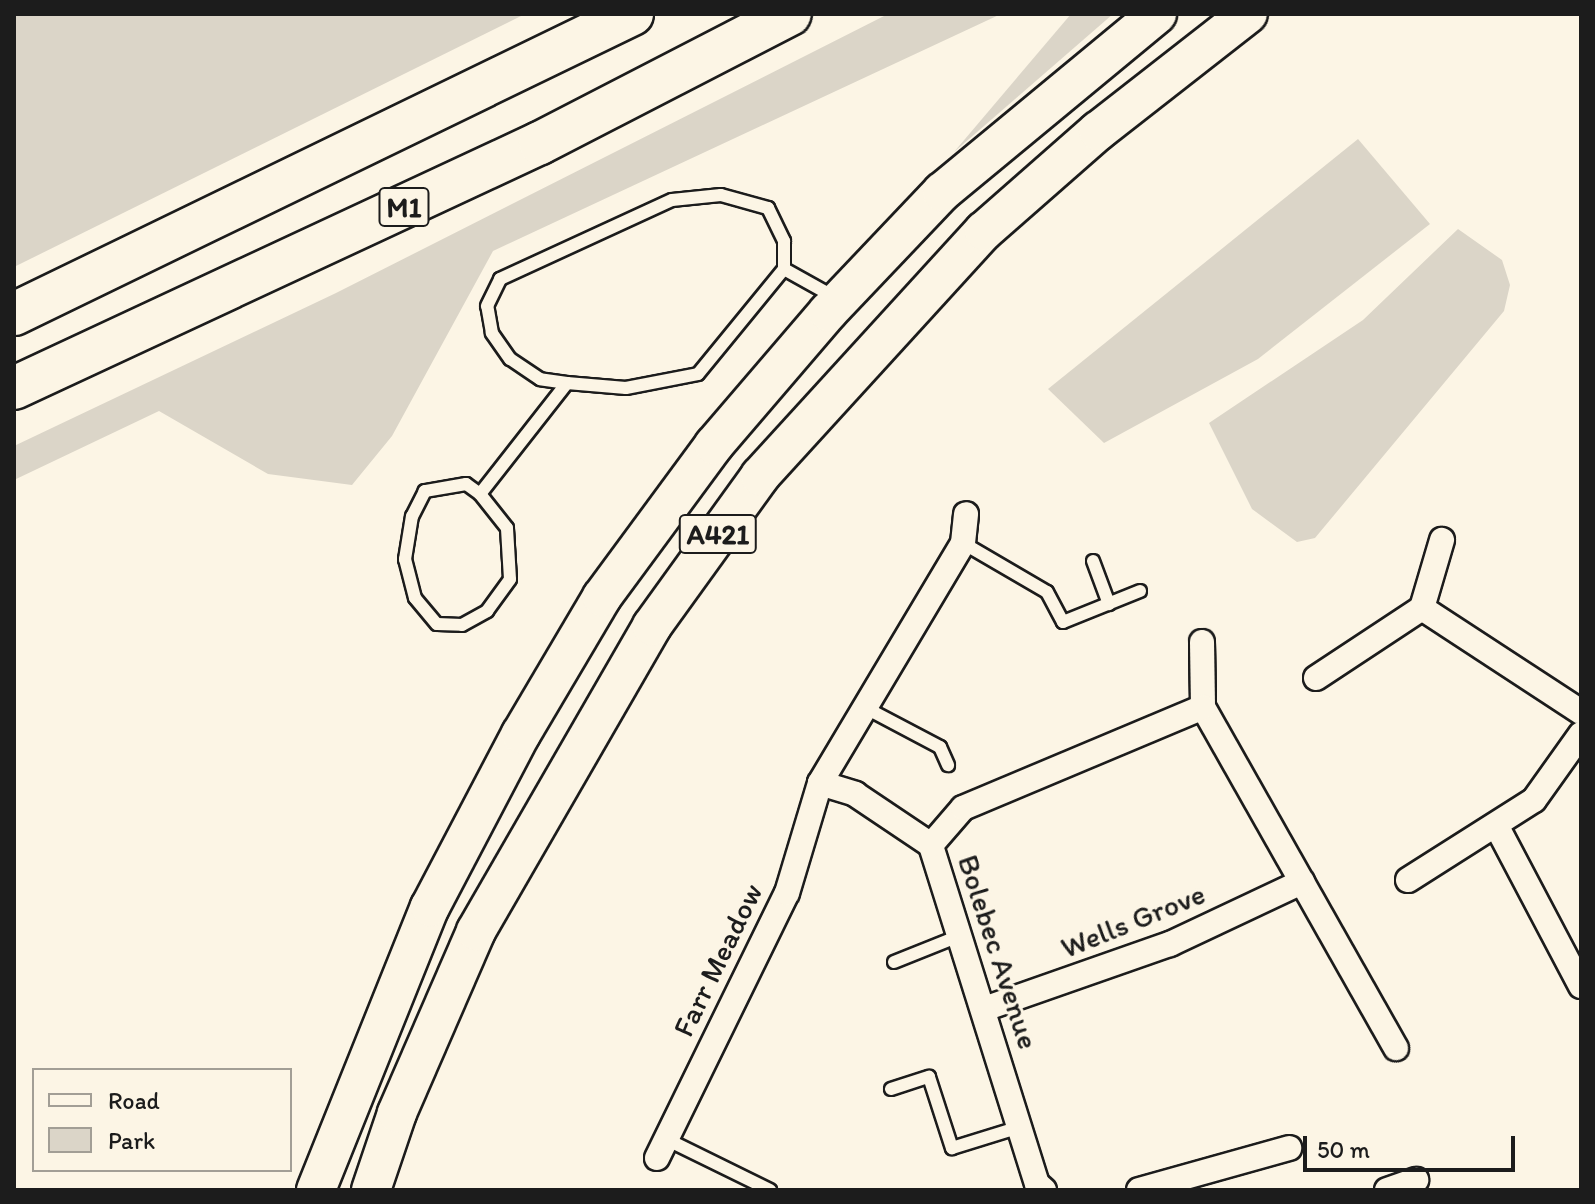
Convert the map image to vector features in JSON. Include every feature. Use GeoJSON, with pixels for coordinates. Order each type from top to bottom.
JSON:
{"type":"FeatureCollection","features":[{"type":"Feature","properties":{"kind":"highway","name":"M1"},"geometry":{"type":"LineString","coordinates":[[14,314],[632,14]]}},
{"type":"Feature","properties":{"kind":"highway","name":"M1"},"geometry":{"type":"LineString","coordinates":[[14,388],[540,143],[790,14]]}},
{"type":"Feature","properties":{"kind":"highway","name":"A421"},"geometry":{"type":"LineString","coordinates":[[316,1190],[430,907],[521,734],[611,584],[714,445],[839,300],[942,192],[1157,14]]}},
{"type":"Feature","properties":{"kind":"highway","name":"A421"},"geometry":{"type":"LineString","coordinates":[[371,1190],[397,1113],[476,931],[652,626],[760,476],[984,231],[1098,131],[1248,14]]}},
{"type":"Feature","properties":{"kind":"street","name":"Farr Meadow"},"geometry":{"type":"LineString","coordinates":[[661,1148],[787,893],[820,783],[963,543],[966,514]]}},
{"type":"Feature","properties":{"kind":"street"},"geometry":{"type":"LineString","coordinates":[[1316,678],[1422,608],[1442,540]]}},
{"type":"Feature","properties":{"kind":"street"},"geometry":{"type":"LineString","coordinates":[[1422,608],[1581,712]]}},
{"type":"Feature","properties":{"kind":"street"},"geometry":{"type":"LineString","coordinates":[[1202,642],[1203,707],[1396,1048]]}},
{"type":"Feature","properties":{"kind":"street","name":"Bolebec Avenue"},"geometry":{"type":"LineString","coordinates":[[1044,1190],[1037,1184],[931,845],[963,808],[1203,707]]}},
{"type":"Feature","properties":{"kind":"street"},"geometry":{"type":"LineString","coordinates":[[1408,880],[1534,800],[1581,734]]}},
{"type":"Feature","properties":{"kind":"street"},"geometry":{"type":"LineString","coordinates":[[820,783],[868,801],[931,845]]}},
{"type":"Feature","properties":{"kind":"street"},"geometry":{"type":"LineString","coordinates":[[1496,825],[1581,986]]}},
{"type":"Feature","properties":{"kind":"street","name":"Wells Grove"},"geometry":{"type":"LineString","coordinates":[[984,1009],[1170,944],[1302,882]]}},
{"type":"Feature","properties":{"kind":"street"},"geometry":{"type":"LineString","coordinates":[[1139,1190],[1289,1148]]}},
{"type":"Feature","properties":{"kind":"street"},"geometry":{"type":"LineString","coordinates":[[1387,1190],[1416,1180]]}},
{"type":"Feature","properties":{"kind":"lane"},"geometry":{"type":"LineString","coordinates":[[721,195],[768,208],[784,241],[784,269],[698,374],[626,388],[540,379],[510,359],[492,333],[487,306],[500,279],[557,248],[672,200],[721,195]]}},
{"type":"Feature","properties":{"kind":"lane"},"geometry":{"type":"LineString","coordinates":[[784,269],[839,300]]}},
{"type":"Feature","properties":{"kind":"lane"},"geometry":{"type":"LineString","coordinates":[[480,494],[567,383]]}},
{"type":"Feature","properties":{"kind":"lane"},"geometry":{"type":"LineString","coordinates":[[466,484],[480,494],[507,528],[510,579],[487,611],[462,625],[437,624],[415,598],[405,559],[412,516],[425,491],[466,484]]}},
{"type":"Feature","properties":{"kind":"lane"},"geometry":{"type":"LineString","coordinates":[[963,543],[1047,592],[1063,622],[1140,591]]}},
{"type":"Feature","properties":{"kind":"lane"},"geometry":{"type":"LineString","coordinates":[[1093,561],[1109,604]]}},
{"type":"Feature","properties":{"kind":"lane"},"geometry":{"type":"LineString","coordinates":[[864,707],[940,747],[948,765]]}},
{"type":"Feature","properties":{"kind":"lane"},"geometry":{"type":"LineString","coordinates":[[894,962],[959,936]]}},
{"type":"Feature","properties":{"kind":"lane"},"geometry":{"type":"LineString","coordinates":[[891,1089],[929,1077],[952,1148],[1020,1127]]}},
{"type":"Feature","properties":{"kind":"lane"},"geometry":{"type":"LineString","coordinates":[[661,1148],[770,1190]]}},
{"type":"Feature","properties":{"kind":"green space"},"geometry":{"type":"Polygon","coordinates":[[[14,14],[525,14],[14,267],[14,14]]]}},
{"type":"Feature","properties":{"kind":"green space"},"geometry":{"type":"Polygon","coordinates":[[[888,14],[1001,14],[493,251],[392,436],[352,485],[268,474],[159,411],[14,480],[14,446],[336,293],[888,14]]]}},
{"type":"Feature","properties":{"kind":"green space"},"geometry":{"type":"Polygon","coordinates":[[[1071,14],[1113,14],[954,152],[1071,14]]]}},
{"type":"Feature","properties":{"kind":"green space"},"geometry":{"type":"Polygon","coordinates":[[[1358,139],[1430,224],[1258,359],[1104,443],[1048,389],[1358,139]]]}},
{"type":"Feature","properties":{"kind":"green space"},"geometry":{"type":"Polygon","coordinates":[[[1458,229],[1502,260],[1510,285],[1504,311],[1315,538],[1297,542],[1252,509],[1209,423],[1363,320],[1458,229]]]}}]}
